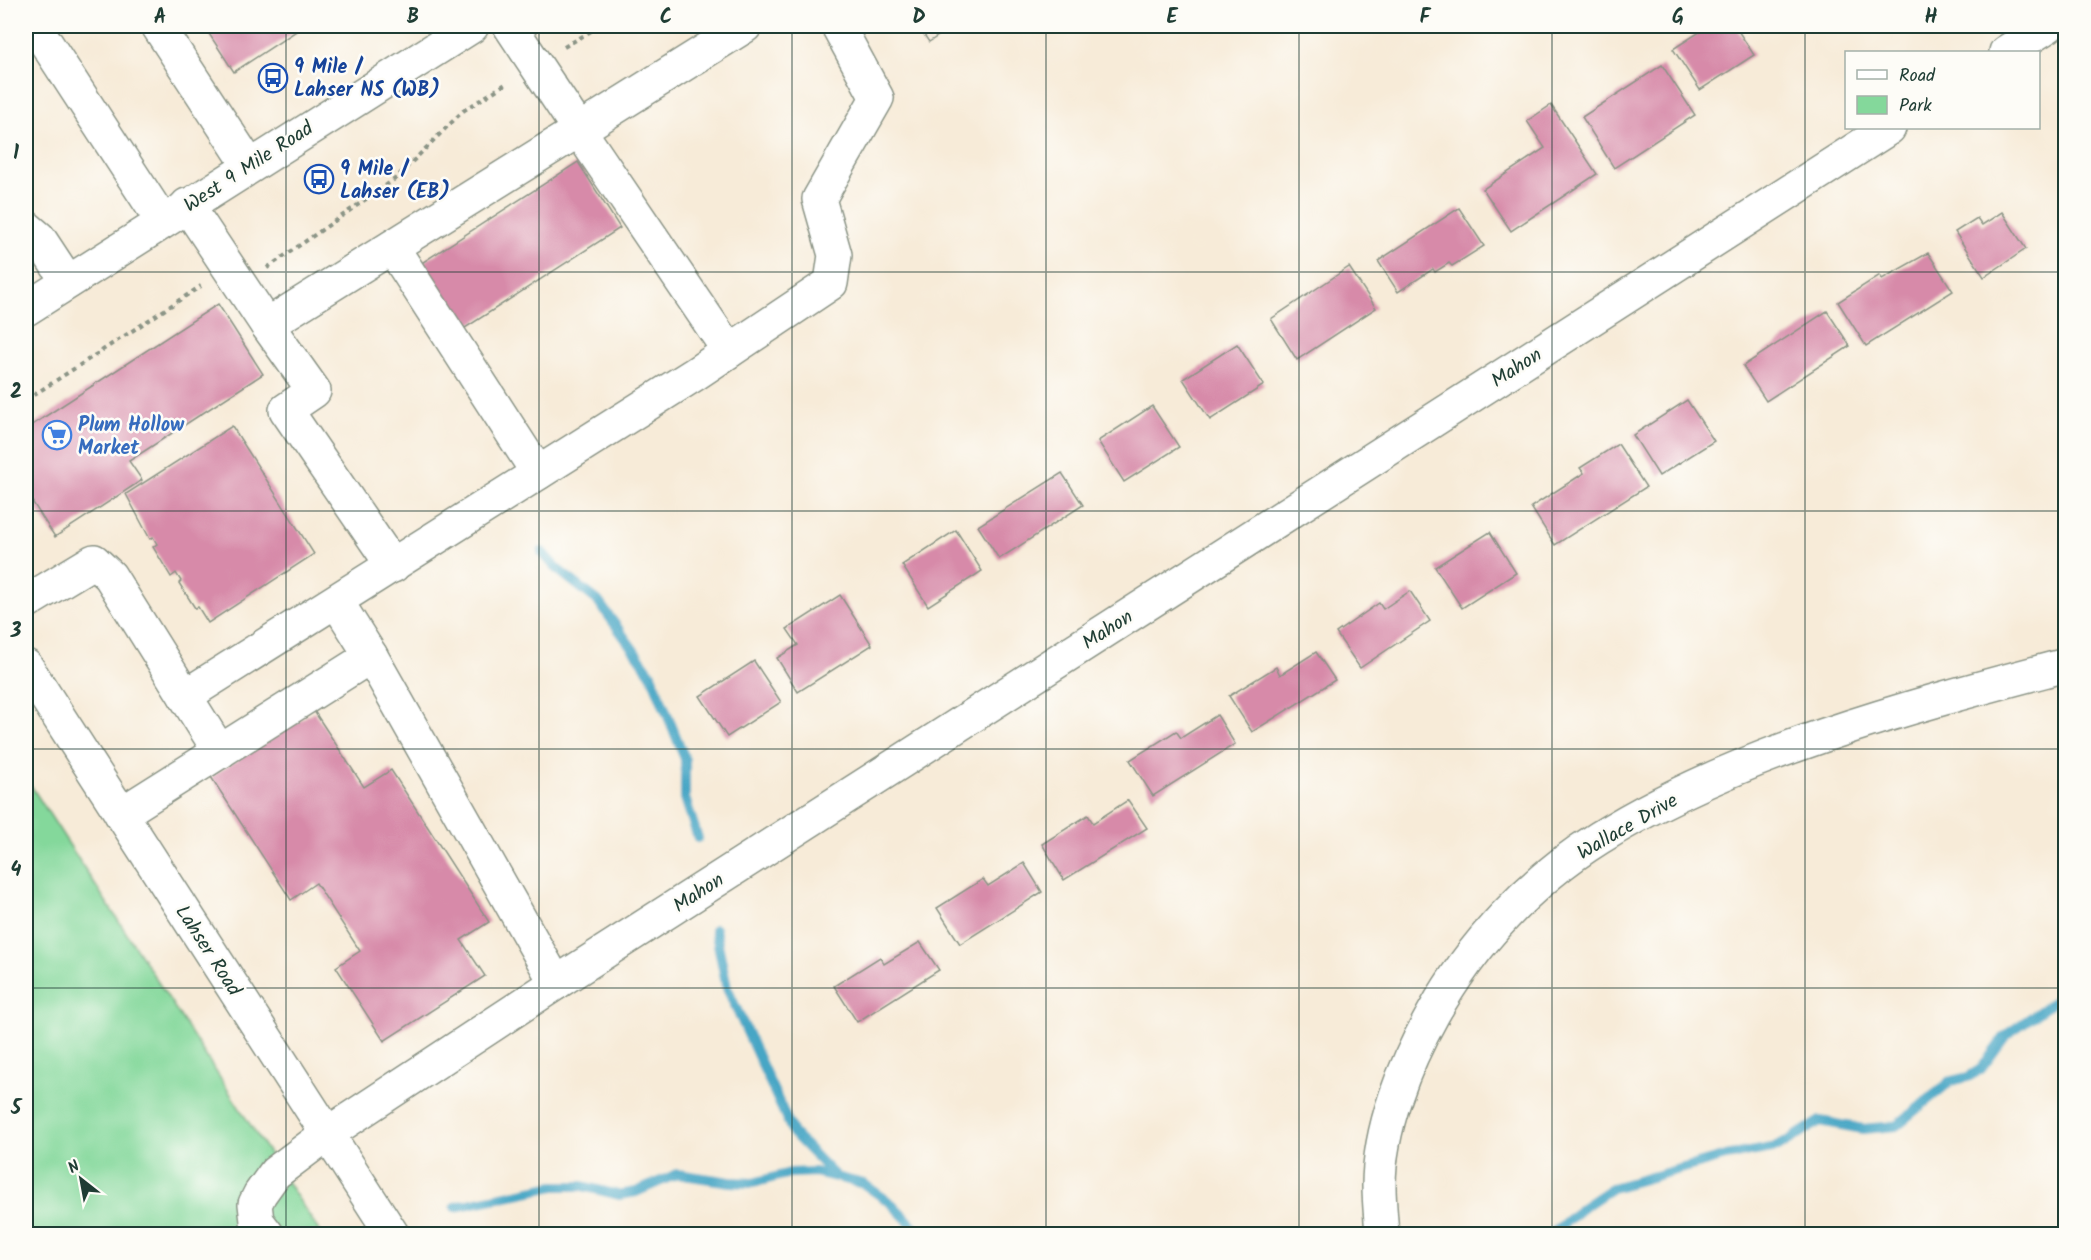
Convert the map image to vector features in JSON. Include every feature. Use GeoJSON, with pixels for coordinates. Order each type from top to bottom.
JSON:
{"type":"FeatureCollection","features":[{"type":"Feature","properties":{"kind":"street"},"geometry":{"type":"LineString","coordinates":[[35,26],[174,213],[267,325],[314,391],[286,410],[393,566]]}},
{"type":"Feature","properties":{"kind":"street"},"geometry":{"type":"LineString","coordinates":[[158,26],[249,165]]}},
{"type":"Feature","properties":{"kind":"street","name":"West 9 Mile Road"},"geometry":{"type":"LineString","coordinates":[[26,309],[249,165],[472,26]]}},
{"type":"Feature","properties":{"kind":"street"},"geometry":{"type":"LineString","coordinates":[[510,26],[729,351]]}},
{"type":"Feature","properties":{"kind":"street"},"geometry":{"type":"LineString","coordinates":[[267,325],[745,26]]}},
{"type":"Feature","properties":{"kind":"street"},"geometry":{"type":"LineString","coordinates":[[185,696],[337,602],[831,283],[835,255],[819,199],[877,98],[838,26]]}},
{"type":"Feature","properties":{"kind":"street"},"geometry":{"type":"LineString","coordinates":[[2008,51],[2048,26]]}},
{"type":"Feature","properties":{"kind":"street","name":"Mahon"},"geometry":{"type":"LineString","coordinates":[[267,1234],[257,1221],[255,1204],[260,1194],[275,1173],[327,1134],[555,983],[1887,129]]}},
{"type":"Feature","properties":{"kind":"street"},"geometry":{"type":"LineString","coordinates":[[26,227],[39,238],[68,282]]}},
{"type":"Feature","properties":{"kind":"street"},"geometry":{"type":"LineString","coordinates":[[392,247],[538,473]]}},
{"type":"Feature","properties":{"kind":"street"},"geometry":{"type":"LineString","coordinates":[[26,602],[94,561],[110,576],[220,752]]}},
{"type":"Feature","properties":{"kind":"street"},"geometry":{"type":"LineString","coordinates":[[337,602],[371,656],[555,983]]}},
{"type":"Feature","properties":{"kind":"street"},"geometry":{"type":"LineString","coordinates":[[121,814],[371,656]]}},
{"type":"Feature","properties":{"kind":"street","name":"Wallace Drive"},"geometry":{"type":"LineString","coordinates":[[1382,1234],[1379,1184],[1390,1115],[1415,1048],[1449,986],[1479,945],[1523,898],[1558,868],[1598,838],[1661,804],[1724,775],[1893,713],[2066,664]]}},
{"type":"Feature","properties":{"kind":"street","name":"Lahser Road"},"geometry":{"type":"LineString","coordinates":[[26,666],[392,1234]]}},
{"type":"Feature","properties":{"kind":"path"},"geometry":{"type":"LineString","coordinates":[[562,49],[600,26]]}},
{"type":"Feature","properties":{"kind":"path"},"geometry":{"type":"LineString","coordinates":[[266,269],[395,179],[464,111],[509,82]]}},
{"type":"Feature","properties":{"kind":"path"},"geometry":{"type":"LineString","coordinates":[[26,400],[208,282]]}},
{"type":"Feature","properties":{"kind":"green space"},"geometry":{"type":"Polygon","coordinates":[[[26,778],[321,1234],[26,1234],[26,778]]]}},
{"type":"Feature","properties":{"kind":"building"},"geometry":{"type":"Polygon","coordinates":[[[204,26],[304,26],[234,72],[204,26]]]}},
{"type":"Feature","properties":{"kind":"building"},"geometry":{"type":"Polygon","coordinates":[[[918,26],[953,26],[929,42],[918,26]]]}},
{"type":"Feature","properties":{"kind":"building"},"geometry":{"type":"Polygon","coordinates":[[[1709,26],[1735,26],[1754,55],[1700,90],[1673,49],[1709,26]]]}},
{"type":"Feature","properties":{"kind":"building"},"geometry":{"type":"Polygon","coordinates":[[[1662,65],[1695,115],[1614,168],[1582,117],[1662,65]]]}},
{"type":"Feature","properties":{"kind":"building"},"geometry":{"type":"Polygon","coordinates":[[[1551,105],[1597,174],[1511,231],[1483,189],[1545,148],[1527,121],[1551,105]]]}},
{"type":"Feature","properties":{"kind":"building"},"geometry":{"type":"Polygon","coordinates":[[[578,162],[620,228],[462,330],[420,264],[578,162]]]}},
{"type":"Feature","properties":{"kind":"building"},"geometry":{"type":"Polygon","coordinates":[[[1459,208],[1484,246],[1452,266],[1449,263],[1435,272],[1433,269],[1398,292],[1378,261],[1459,208]]]}},
{"type":"Feature","properties":{"kind":"building"},"geometry":{"type":"Polygon","coordinates":[[[2002,212],[2026,249],[1984,277],[1955,232],[1977,218],[1982,225],[2002,212]]]}},
{"type":"Feature","properties":{"kind":"building"},"geometry":{"type":"Polygon","coordinates":[[[1928,253],[1953,291],[1866,346],[1838,302],[1880,275],[1882,279],[1928,253]]]}},
{"type":"Feature","properties":{"kind":"building"},"geometry":{"type":"Polygon","coordinates":[[[1349,267],[1376,308],[1297,360],[1271,319],[1349,267]]]}},
{"type":"Feature","properties":{"kind":"building"},"geometry":{"type":"Polygon","coordinates":[[[218,304],[263,374],[129,461],[142,480],[55,537],[26,492],[26,429],[218,304]]]}},
{"type":"Feature","properties":{"kind":"building"},"geometry":{"type":"Polygon","coordinates":[[[1827,311],[1850,346],[1766,401],[1743,366],[1827,311]]]}},
{"type":"Feature","properties":{"kind":"building"},"geometry":{"type":"Polygon","coordinates":[[[1237,344],[1264,385],[1210,420],[1183,379],[1237,344]]]}},
{"type":"Feature","properties":{"kind":"building"},"geometry":{"type":"Polygon","coordinates":[[[1687,400],[1714,441],[1659,476],[1633,435],[1687,400]]]}},
{"type":"Feature","properties":{"kind":"building"},"geometry":{"type":"Polygon","coordinates":[[[1152,406],[1179,447],[1124,482],[1098,441],[1152,406]]]}},
{"type":"Feature","properties":{"kind":"building"},"geometry":{"type":"Polygon","coordinates":[[[232,426],[314,554],[208,623],[179,583],[181,581],[176,573],[171,577],[153,547],[157,544],[153,537],[150,539],[126,494],[232,426]]]}},
{"type":"Feature","properties":{"kind":"building"},"geometry":{"type":"Polygon","coordinates":[[[1618,444],[1646,487],[1555,545],[1531,507],[1584,473],[1580,468],[1618,444]]]}},
{"type":"Feature","properties":{"kind":"building"},"geometry":{"type":"Polygon","coordinates":[[[1062,473],[1083,505],[999,559],[978,526],[1062,473]]]}},
{"type":"Feature","properties":{"kind":"building"},"geometry":{"type":"Polygon","coordinates":[[[956,530],[982,571],[928,606],[902,565],[956,530]]]}},
{"type":"Feature","properties":{"kind":"building"},"geometry":{"type":"Polygon","coordinates":[[[1490,532],[1516,573],[1462,608],[1435,567],[1490,532]]]}},
{"type":"Feature","properties":{"kind":"building"},"geometry":{"type":"Polygon","coordinates":[[[1410,591],[1430,621],[1360,668],[1336,633],[1379,603],[1383,609],[1410,591]]]}},
{"type":"Feature","properties":{"kind":"building"},"geometry":{"type":"Polygon","coordinates":[[[840,595],[872,645],[798,692],[777,658],[798,645],[787,629],[840,595]]]}},
{"type":"Feature","properties":{"kind":"building"},"geometry":{"type":"Polygon","coordinates":[[[1316,652],[1335,680],[1252,732],[1229,696],[1276,667],[1280,675],[1316,652]]]}},
{"type":"Feature","properties":{"kind":"building"},"geometry":{"type":"Polygon","coordinates":[[[754,661],[781,702],[727,737],[700,696],[754,661]]]}},
{"type":"Feature","properties":{"kind":"building"},"geometry":{"type":"Polygon","coordinates":[[[314,711],[364,787],[391,770],[489,922],[461,940],[485,976],[384,1041],[336,967],[360,951],[316,883],[291,900],[211,777],[314,711]]]}},
{"type":"Feature","properties":{"kind":"building"},"geometry":{"type":"Polygon","coordinates":[[[1217,715],[1235,744],[1153,796],[1130,760],[1176,731],[1181,738],[1217,715]]]}},
{"type":"Feature","properties":{"kind":"building"},"geometry":{"type":"Polygon","coordinates":[[[1128,800],[1147,828],[1064,880],[1042,844],[1088,815],[1093,823],[1128,800]]]}},
{"type":"Feature","properties":{"kind":"building"},"geometry":{"type":"Polygon","coordinates":[[[1024,863],[1042,892],[960,944],[937,908],[983,879],[988,886],[1024,863]]]}},
{"type":"Feature","properties":{"kind":"building"},"geometry":{"type":"Polygon","coordinates":[[[920,942],[939,970],[857,1022],[834,986],[880,957],[884,964],[920,942]]]}},
{"type":"Feature","properties":{"kind":"waterway"},"geometry":{"type":"LineString","coordinates":[[542,552],[557,569],[598,601],[651,674],[685,759],[685,798],[698,838]]}},
{"type":"Feature","properties":{"kind":"waterway"},"geometry":{"type":"LineString","coordinates":[[715,929],[727,988],[793,1133],[836,1177]]}},
{"type":"Feature","properties":{"kind":"waterway"},"geometry":{"type":"LineString","coordinates":[[1552,1234],[1582,1208],[1612,1188],[1726,1156],[1778,1147],[1820,1121],[1863,1129],[1896,1126],[1951,1081],[1968,1077],[1981,1069],[2006,1035],[2066,993]]}},
{"type":"Feature","properties":{"kind":"waterway"},"geometry":{"type":"LineString","coordinates":[[455,1207],[554,1186],[582,1186],[619,1195],[636,1192],[677,1174],[753,1183],[790,1173],[815,1172],[864,1184],[892,1204],[921,1234]]}},
{"type":"Feature","properties":{"kind":"place","name":"9 Mile / Lahser NS (WB)"},"geometry":{"type":"Point","coordinates":[273,78]}},
{"type":"Feature","properties":{"kind":"place","name":"9 Mile / Lahser (EB)"},"geometry":{"type":"Point","coordinates":[319,179]}},
{"type":"Feature","properties":{"kind":"place","name":"Plum Hollow Market"},"geometry":{"type":"Point","coordinates":[57,435]}}]}
